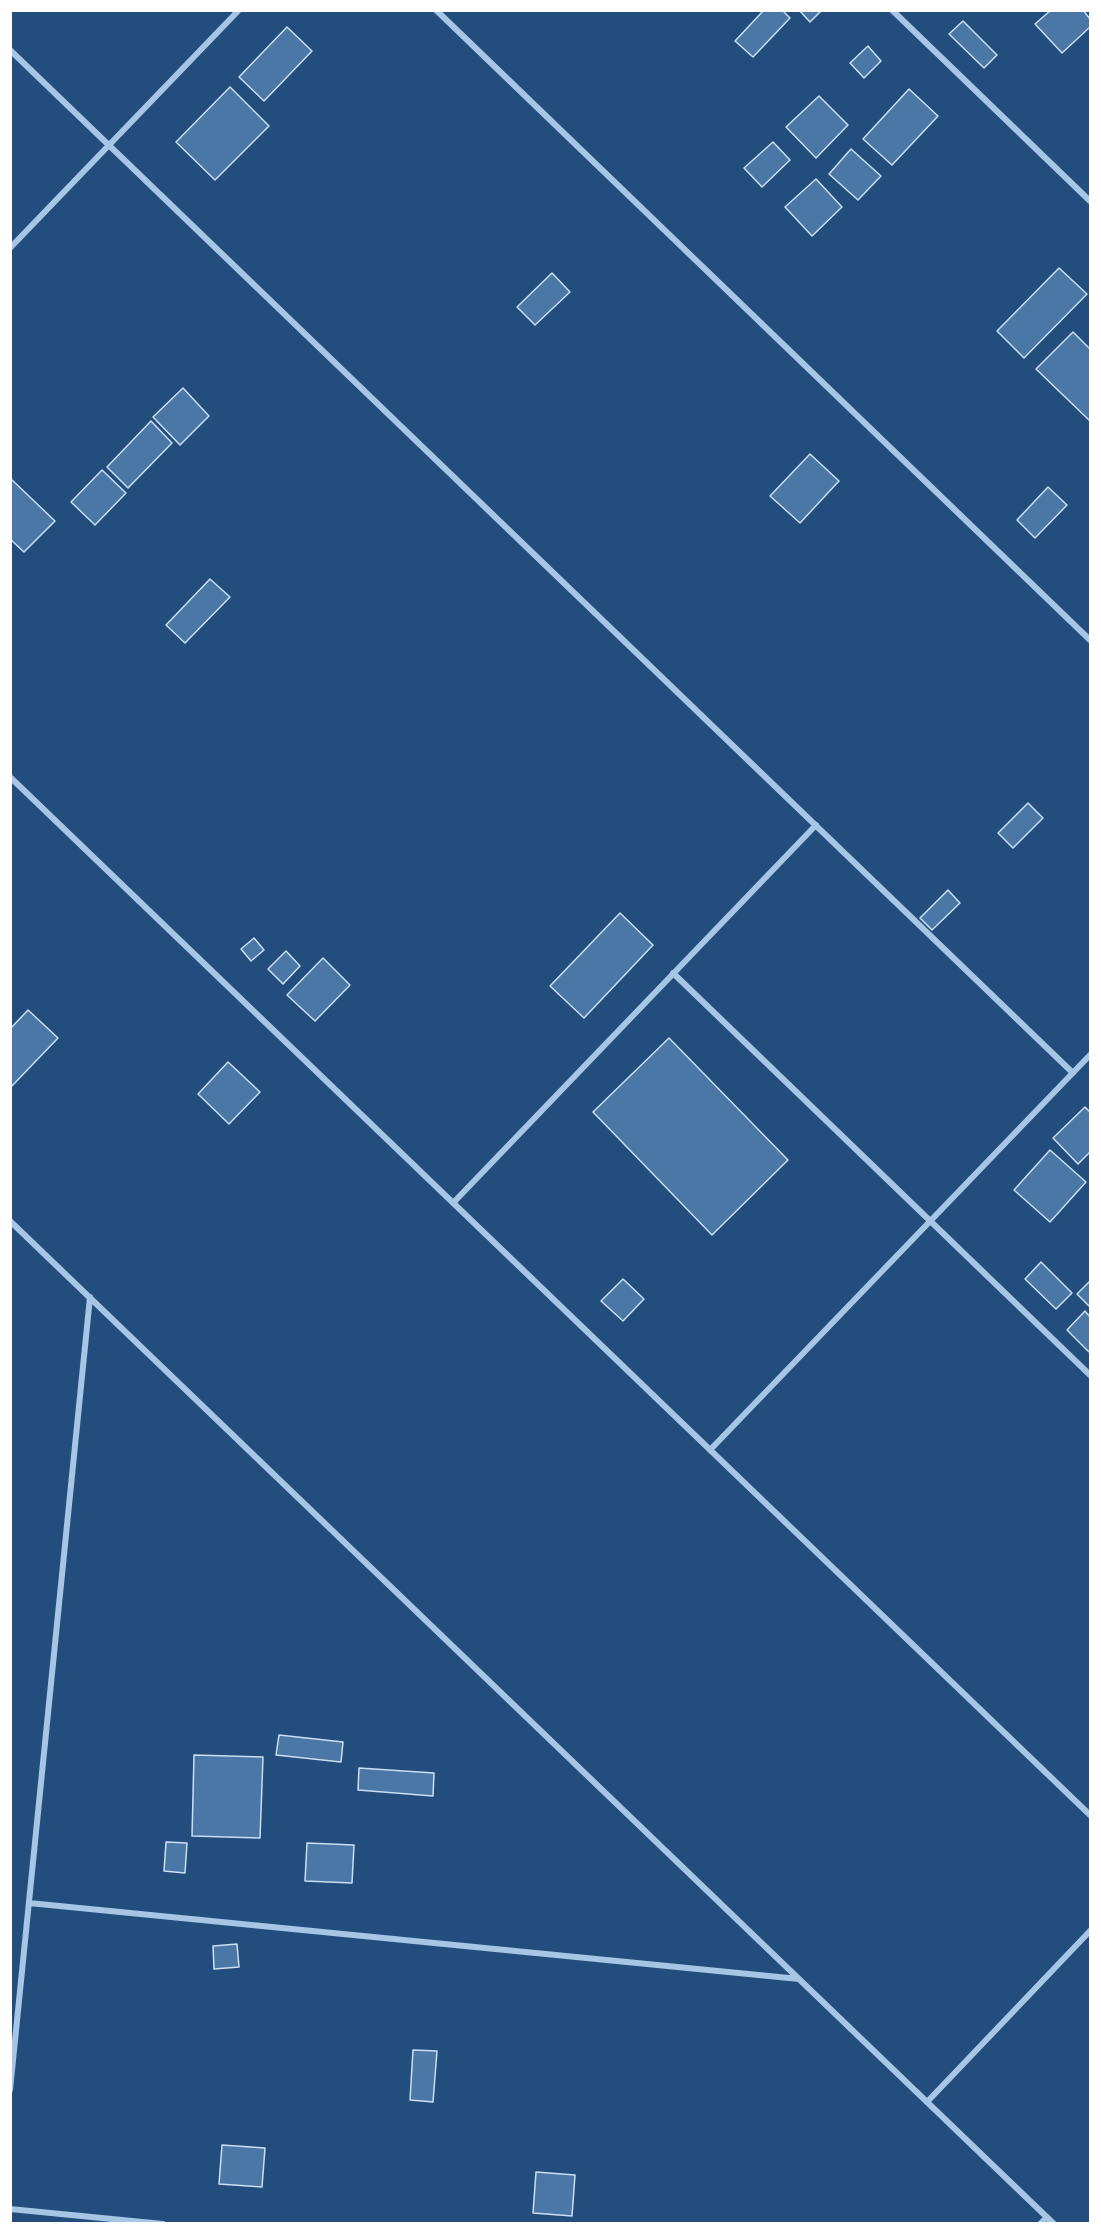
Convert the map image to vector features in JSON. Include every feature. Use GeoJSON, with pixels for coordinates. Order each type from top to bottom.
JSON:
{"type":"FeatureCollection","features":[{"type":"Feature","properties":{"kind":"street"},"geometry":{"type":"LineString","coordinates":[[10,248],[239,10]]}},
{"type":"Feature","properties":{"kind":"street"},"geometry":{"type":"LineString","coordinates":[[436,10],[1090,640]]}},
{"type":"Feature","properties":{"kind":"street"},"geometry":{"type":"LineString","coordinates":[[892,10],[1090,201]]}},
{"type":"Feature","properties":{"kind":"street"},"geometry":{"type":"LineString","coordinates":[[10,50],[1074,1073]]}},
{"type":"Feature","properties":{"kind":"street"},"geometry":{"type":"LineString","coordinates":[[10,777],[1090,1815]]}},
{"type":"Feature","properties":{"kind":"street"},"geometry":{"type":"LineString","coordinates":[[453,1203],[816,825]]}},
{"type":"Feature","properties":{"kind":"street"},"geometry":{"type":"LineString","coordinates":[[673,973],[1090,1375]]}},
{"type":"Feature","properties":{"kind":"street"},"geometry":{"type":"LineString","coordinates":[[710,1450],[1090,1055]]}},
{"type":"Feature","properties":{"kind":"street"},"geometry":{"type":"LineString","coordinates":[[10,1221],[1054,2223]]}},
{"type":"Feature","properties":{"kind":"street"},"geometry":{"type":"LineString","coordinates":[[10,2090],[90,1297]]}},
{"type":"Feature","properties":{"kind":"street"},"geometry":{"type":"LineString","coordinates":[[29,1903],[799,1979]]}},
{"type":"Feature","properties":{"kind":"street"},"geometry":{"type":"LineString","coordinates":[[927,2102],[1090,1932]]}},
{"type":"Feature","properties":{"kind":"street"},"geometry":{"type":"LineString","coordinates":[[10,2209],[163,2223]]}},
{"type":"Feature","properties":{"kind":"street"},"geometry":{"type":"LineString","coordinates":[[1040,2223],[1047,2217]]}},
{"type":"Feature","properties":{"kind":"building"},"geometry":{"type":"Polygon","coordinates":[[[764,10],[782,10],[790,18],[753,57],[735,41],[764,10]]]}},
{"type":"Feature","properties":{"kind":"building"},"geometry":{"type":"Polygon","coordinates":[[[799,10],[822,10],[810,22],[799,10]]]}},
{"type":"Feature","properties":{"kind":"building"},"geometry":{"type":"Polygon","coordinates":[[[1051,10],[1083,10],[1090,19],[1090,27],[1062,53],[1035,24],[1051,10]]]}},
{"type":"Feature","properties":{"kind":"building"},"geometry":{"type":"Polygon","coordinates":[[[963,21],[997,55],[984,68],[949,34],[963,21]]]}},
{"type":"Feature","properties":{"kind":"building"},"geometry":{"type":"Polygon","coordinates":[[[287,27],[312,51],[264,101],[239,77],[287,27]]]}},
{"type":"Feature","properties":{"kind":"building"},"geometry":{"type":"Polygon","coordinates":[[[868,46],[881,61],[864,78],[850,63],[868,46]]]}},
{"type":"Feature","properties":{"kind":"building"},"geometry":{"type":"Polygon","coordinates":[[[230,87],[269,126],[215,180],[176,142],[230,87]]]}},
{"type":"Feature","properties":{"kind":"building"},"geometry":{"type":"Polygon","coordinates":[[[909,89],[938,116],[892,165],[863,139],[909,89]]]}},
{"type":"Feature","properties":{"kind":"building"},"geometry":{"type":"Polygon","coordinates":[[[819,96],[848,125],[816,158],[786,127],[819,96]]]}},
{"type":"Feature","properties":{"kind":"building"},"geometry":{"type":"Polygon","coordinates":[[[773,142],[790,160],[762,187],[744,168],[773,142]]]}},
{"type":"Feature","properties":{"kind":"building"},"geometry":{"type":"Polygon","coordinates":[[[851,149],[881,176],[858,200],[829,174],[851,149]]]}},
{"type":"Feature","properties":{"kind":"building"},"geometry":{"type":"Polygon","coordinates":[[[816,179],[842,207],[812,236],[785,207],[816,179]]]}},
{"type":"Feature","properties":{"kind":"building"},"geometry":{"type":"Polygon","coordinates":[[[1059,268],[1087,294],[1024,358],[997,331],[1059,268]]]}},
{"type":"Feature","properties":{"kind":"building"},"geometry":{"type":"Polygon","coordinates":[[[552,273],[570,292],[535,325],[517,307],[552,273]]]}},
{"type":"Feature","properties":{"kind":"building"},"geometry":{"type":"Polygon","coordinates":[[[1073,332],[1090,349],[1090,421],[1036,369],[1073,332]]]}},
{"type":"Feature","properties":{"kind":"building"},"geometry":{"type":"Polygon","coordinates":[[[183,388],[209,416],[180,445],[153,417],[183,388]]]}},
{"type":"Feature","properties":{"kind":"building"},"geometry":{"type":"Polygon","coordinates":[[[151,421],[172,443],[128,488],[107,467],[151,421]]]}},
{"type":"Feature","properties":{"kind":"building"},"geometry":{"type":"Polygon","coordinates":[[[810,454],[839,481],[800,523],[770,496],[810,454]]]}},
{"type":"Feature","properties":{"kind":"building"},"geometry":{"type":"Polygon","coordinates":[[[102,470],[126,493],[95,525],[71,502],[102,470]]]}},
{"type":"Feature","properties":{"kind":"building"},"geometry":{"type":"Polygon","coordinates":[[[10,478],[55,521],[24,552],[10,539],[10,478]]]}},
{"type":"Feature","properties":{"kind":"building"},"geometry":{"type":"Polygon","coordinates":[[[1048,487],[1067,505],[1035,538],[1017,520],[1048,487]]]}},
{"type":"Feature","properties":{"kind":"building"},"geometry":{"type":"Polygon","coordinates":[[[210,579],[230,597],[185,643],[166,625],[210,579]]]}},
{"type":"Feature","properties":{"kind":"building"},"geometry":{"type":"Polygon","coordinates":[[[1028,803],[1043,818],[1013,848],[998,833],[1028,803]]]}},
{"type":"Feature","properties":{"kind":"building"},"geometry":{"type":"Polygon","coordinates":[[[948,890],[960,903],[932,930],[920,918],[948,890]]]}},
{"type":"Feature","properties":{"kind":"building"},"geometry":{"type":"Polygon","coordinates":[[[620,913],[653,945],[584,1018],[550,986],[620,913]]]}},
{"type":"Feature","properties":{"kind":"building"},"geometry":{"type":"Polygon","coordinates":[[[254,938],[264,950],[251,961],[241,949],[254,938]]]}},
{"type":"Feature","properties":{"kind":"building"},"geometry":{"type":"Polygon","coordinates":[[[286,951],[300,966],[283,984],[268,969],[286,951]]]}},
{"type":"Feature","properties":{"kind":"building"},"geometry":{"type":"Polygon","coordinates":[[[323,958],[350,985],[315,1021],[287,995],[323,958]]]}},
{"type":"Feature","properties":{"kind":"building"},"geometry":{"type":"Polygon","coordinates":[[[28,1010],[58,1038],[10,1088],[10,1029],[28,1010]]]}},
{"type":"Feature","properties":{"kind":"building"},"geometry":{"type":"Polygon","coordinates":[[[669,1038],[788,1160],[712,1235],[593,1112],[669,1038]]]}},
{"type":"Feature","properties":{"kind":"building"},"geometry":{"type":"Polygon","coordinates":[[[228,1062],[260,1092],[229,1124],[198,1094],[228,1062]]]}},
{"type":"Feature","properties":{"kind":"building"},"geometry":{"type":"Polygon","coordinates":[[[1085,1107],[1090,1112],[1090,1152],[1078,1164],[1053,1138],[1085,1107]]]}},
{"type":"Feature","properties":{"kind":"building"},"geometry":{"type":"Polygon","coordinates":[[[1050,1150],[1086,1182],[1050,1222],[1014,1190],[1050,1150]]]}},
{"type":"Feature","properties":{"kind":"building"},"geometry":{"type":"Polygon","coordinates":[[[1041,1262],[1072,1293],[1056,1309],[1025,1279],[1041,1262]]]}},
{"type":"Feature","properties":{"kind":"building"},"geometry":{"type":"Polygon","coordinates":[[[623,1279],[644,1299],[623,1321],[601,1301],[623,1279]]]}},
{"type":"Feature","properties":{"kind":"building"},"geometry":{"type":"Polygon","coordinates":[[[1090,1281],[1090,1307],[1077,1294],[1090,1281]]]}},
{"type":"Feature","properties":{"kind":"building"},"geometry":{"type":"Polygon","coordinates":[[[1085,1311],[1090,1317],[1090,1353],[1067,1330],[1085,1311]]]}},
{"type":"Feature","properties":{"kind":"building"},"geometry":{"type":"Polygon","coordinates":[[[279,1735],[343,1742],[341,1762],[276,1755],[279,1735]]]}},
{"type":"Feature","properties":{"kind":"building"},"geometry":{"type":"Polygon","coordinates":[[[194,1755],[263,1757],[260,1838],[192,1836],[194,1755]]]}},
{"type":"Feature","properties":{"kind":"building"},"geometry":{"type":"Polygon","coordinates":[[[359,1768],[434,1773],[433,1796],[358,1790],[359,1768]]]}},
{"type":"Feature","properties":{"kind":"building"},"geometry":{"type":"Polygon","coordinates":[[[166,1842],[187,1843],[185,1873],[164,1871],[166,1842]]]}},
{"type":"Feature","properties":{"kind":"building"},"geometry":{"type":"Polygon","coordinates":[[[307,1843],[354,1845],[352,1883],[305,1881],[307,1843]]]}},
{"type":"Feature","properties":{"kind":"building"},"geometry":{"type":"Polygon","coordinates":[[[237,1944],[239,1967],[214,1969],[213,1946],[237,1944]]]}},
{"type":"Feature","properties":{"kind":"building"},"geometry":{"type":"Polygon","coordinates":[[[413,2050],[437,2051],[433,2102],[410,2100],[413,2050]]]}},
{"type":"Feature","properties":{"kind":"building"},"geometry":{"type":"Polygon","coordinates":[[[222,2145],[265,2148],[262,2187],[219,2184],[222,2145]]]}},
{"type":"Feature","properties":{"kind":"building"},"geometry":{"type":"Polygon","coordinates":[[[536,2172],[575,2175],[572,2216],[533,2213],[536,2172]]]}}]}
